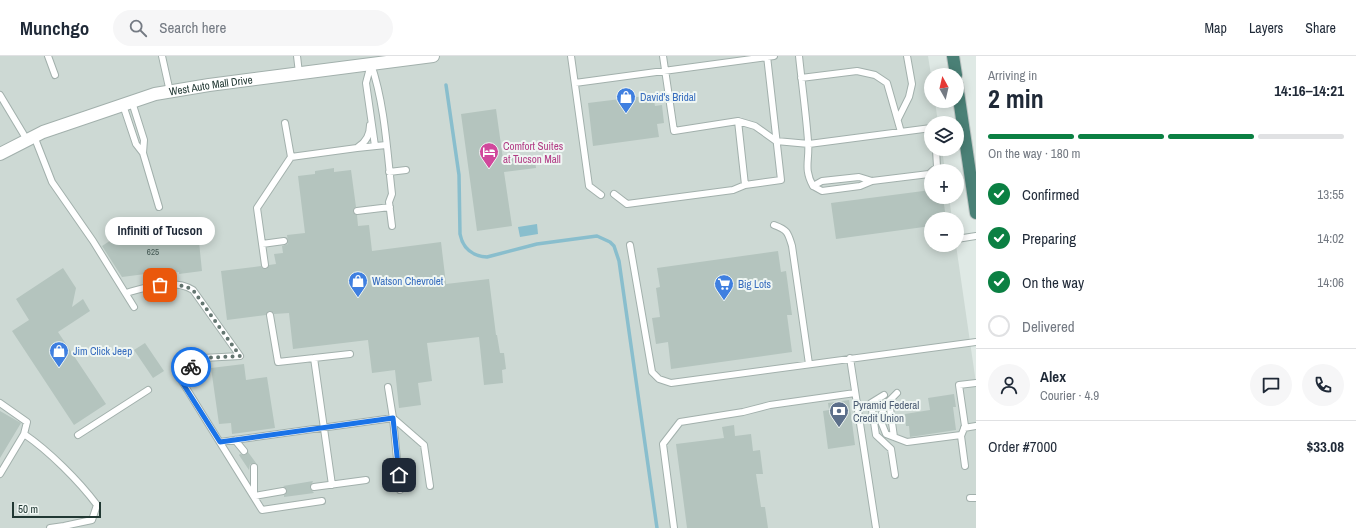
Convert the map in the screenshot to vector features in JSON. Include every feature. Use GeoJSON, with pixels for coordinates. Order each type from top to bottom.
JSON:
{"type":"FeatureCollection","features":[{"type":"Feature","properties":{"kind":"highway"},"geometry":{"type":"LineString","coordinates":[[953,56],[955,68]]}},
{"type":"Feature","properties":{"kind":"highway"},"geometry":{"type":"LineString","coordinates":[[964,146],[976,213]]}},
{"type":"Feature","properties":{"kind":"street","name":"West Auto Mall Drive"},"geometry":{"type":"LineString","coordinates":[[0,154],[43,132],[154,94],[209,85],[433,56]]}},
{"type":"Feature","properties":{"kind":"lane"},"geometry":{"type":"LineString","coordinates":[[48,56],[55,75]]}},
{"type":"Feature","properties":{"kind":"lane"},"geometry":{"type":"LineString","coordinates":[[162,56],[170,92]]}},
{"type":"Feature","properties":{"kind":"lane"},"geometry":{"type":"LineString","coordinates":[[297,56],[299,73]]}},
{"type":"Feature","properties":{"kind":"lane"},"geometry":{"type":"LineString","coordinates":[[571,56],[589,186],[601,195]]}},
{"type":"Feature","properties":{"kind":"lane"},"geometry":{"type":"LineString","coordinates":[[663,56],[674,131],[738,121],[755,126],[776,141],[809,144],[924,129]]}},
{"type":"Feature","properties":{"kind":"lane"},"geometry":{"type":"LineString","coordinates":[[575,83],[769,56],[780,180],[746,185],[733,190],[627,204],[614,194]]}},
{"type":"Feature","properties":{"kind":"lane"},"geometry":{"type":"LineString","coordinates":[[799,56],[809,144],[807,163],[808,177],[814,186],[822,191],[860,186],[872,181],[924,175]]}},
{"type":"Feature","properties":{"kind":"lane"},"geometry":{"type":"LineString","coordinates":[[898,119],[909,96],[912,84],[907,56]]}},
{"type":"Feature","properties":{"kind":"lane"},"geometry":{"type":"LineString","coordinates":[[372,64],[366,83],[375,146]]}},
{"type":"Feature","properties":{"kind":"lane"},"geometry":{"type":"LineString","coordinates":[[372,64],[377,80],[386,145],[392,194],[390,204],[392,226]]}},
{"type":"Feature","properties":{"kind":"lane"},"geometry":{"type":"LineString","coordinates":[[801,78],[857,71],[875,75],[887,83],[901,132]]}},
{"type":"Feature","properties":{"kind":"lane"},"geometry":{"type":"LineString","coordinates":[[0,96],[31,138],[52,182],[134,306]]}},
{"type":"Feature","properties":{"kind":"lane"},"geometry":{"type":"LineString","coordinates":[[128,104],[144,140],[143,154]]}},
{"type":"Feature","properties":{"kind":"lane"},"geometry":{"type":"LineString","coordinates":[[128,104],[136,144],[143,154],[159,207]]}},
{"type":"Feature","properties":{"kind":"lane"},"geometry":{"type":"LineString","coordinates":[[357,148],[364,143],[368,135],[371,116]]}},
{"type":"Feature","properties":{"kind":"lane"},"geometry":{"type":"LineString","coordinates":[[738,121],[746,185]]}},
{"type":"Feature","properties":{"kind":"lane"},"geometry":{"type":"LineString","coordinates":[[265,265],[257,208],[291,157],[285,123]]}},
{"type":"Feature","properties":{"kind":"lane"},"geometry":{"type":"LineString","coordinates":[[291,157],[386,145]]}},
{"type":"Feature","properties":{"kind":"lane"},"geometry":{"type":"LineString","coordinates":[[389,172],[406,170]]}},
{"type":"Feature","properties":{"kind":"lane"},"geometry":{"type":"LineString","coordinates":[[814,186],[822,181],[859,177],[872,181]]}},
{"type":"Feature","properties":{"kind":"lane"},"geometry":{"type":"LineString","coordinates":[[383,196],[390,204]]}},
{"type":"Feature","properties":{"kind":"lane"},"geometry":{"type":"LineString","coordinates":[[357,211],[390,204]]}},
{"type":"Feature","properties":{"kind":"lane"},"geometry":{"type":"LineString","coordinates":[[774,225],[784,228],[789,234],[809,364]]}},
{"type":"Feature","properties":{"kind":"lane"},"geometry":{"type":"LineString","coordinates":[[964,238],[976,236]]}},
{"type":"Feature","properties":{"kind":"lane"},"geometry":{"type":"LineString","coordinates":[[262,244],[284,241]]}},
{"type":"Feature","properties":{"kind":"lane"},"geometry":{"type":"LineString","coordinates":[[630,245],[652,372],[659,379],[672,383],[976,342]]}},
{"type":"Feature","properties":{"kind":"lane"},"geometry":{"type":"LineString","coordinates":[[126,293],[171,284],[187,286],[193,290],[240,356],[204,358],[178,376],[262,510],[322,501]]}},
{"type":"Feature","properties":{"kind":"lane"},"geometry":{"type":"LineString","coordinates":[[270,315],[278,362],[350,354]]}},
{"type":"Feature","properties":{"kind":"lane"},"geometry":{"type":"LineString","coordinates":[[314,358],[332,485]]}},
{"type":"Feature","properties":{"kind":"lane"},"geometry":{"type":"LineString","coordinates":[[850,358],[876,528]]}},
{"type":"Feature","properties":{"kind":"lane"},"geometry":{"type":"LineString","coordinates":[[965,466],[961,435],[964,428],[959,385],[976,383]]}},
{"type":"Feature","properties":{"kind":"lane"},"geometry":{"type":"LineString","coordinates":[[388,387],[393,418],[400,490]]}},
{"type":"Feature","properties":{"kind":"lane"},"geometry":{"type":"LineString","coordinates":[[78,435],[148,390]]}},
{"type":"Feature","properties":{"kind":"lane"},"geometry":{"type":"LineString","coordinates":[[674,528],[663,444],[680,422],[743,412],[770,405],[855,393]]}},
{"type":"Feature","properties":{"kind":"lane"},"geometry":{"type":"LineString","coordinates":[[897,393],[885,405],[880,419],[886,434],[907,442],[961,435]]}},
{"type":"Feature","properties":{"kind":"lane"},"geometry":{"type":"LineString","coordinates":[[884,395],[871,404],[876,435],[891,449],[895,475]]}},
{"type":"Feature","properties":{"kind":"lane"},"geometry":{"type":"LineString","coordinates":[[889,401],[894,437]]}},
{"type":"Feature","properties":{"kind":"lane"},"geometry":{"type":"LineString","coordinates":[[0,402],[27,422],[24,434],[0,474]]}},
{"type":"Feature","properties":{"kind":"lane"},"geometry":{"type":"LineString","coordinates":[[220,442],[393,418],[424,445],[430,486]]}},
{"type":"Feature","properties":{"kind":"lane"},"geometry":{"type":"LineString","coordinates":[[964,428],[976,426]]}},
{"type":"Feature","properties":{"kind":"lane"},"geometry":{"type":"LineString","coordinates":[[24,434],[48,453],[87,492],[97,505],[92,520],[50,528]]}},
{"type":"Feature","properties":{"kind":"lane"},"geometry":{"type":"LineString","coordinates":[[235,440],[244,451]]}},
{"type":"Feature","properties":{"kind":"lane"},"geometry":{"type":"LineString","coordinates":[[254,467],[254,496]]}},
{"type":"Feature","properties":{"kind":"lane"},"geometry":{"type":"LineString","coordinates":[[314,487],[366,480]]}},
{"type":"Feature","properties":{"kind":"lane"},"geometry":{"type":"LineString","coordinates":[[254,496],[283,492]]}},
{"type":"Feature","properties":{"kind":"shaded area"},"geometry":{"type":"Polygon","coordinates":[[[0,56],[928,56],[930,68],[924,68],[924,108],[936,108],[937,116],[924,116],[924,156],[943,156],[944,164],[924,164],[924,204],[950,204],[951,212],[924,212],[924,252],[957,252],[976,383],[976,528],[0,528],[0,56]]]}},
{"type":"Feature","properties":{"kind":"water"},"geometry":{"type":"Polygon","coordinates":[[[537,224],[538,234],[520,237],[518,227],[537,224]]]}},
{"type":"Feature","properties":{"kind":"building","name":"David's Bridal"},"geometry":{"type":"Polygon","coordinates":[[[653,95],[655,106],[662,105],[664,123],[657,124],[659,137],[593,146],[588,103],[653,95]]]}},
{"type":"Feature","properties":{"kind":"building","name":"Comfort Suites at Tucson Mall"},"geometry":{"type":"Polygon","coordinates":[[[496,109],[503,159],[534,155],[536,168],[504,172],[512,226],[477,231],[461,114],[496,109]]]}},
{"type":"Feature","properties":{"kind":"building","name":"Watson Chevrolet"},"geometry":{"type":"Polygon","coordinates":[[[334,168],[334,172],[351,170],[356,207],[353,209],[353,212],[357,215],[358,226],[369,225],[372,251],[441,242],[446,284],[489,279],[496,335],[500,353],[504,353],[506,369],[502,370],[503,383],[484,385],[479,337],[427,343],[432,381],[418,383],[421,405],[399,408],[395,370],[372,373],[368,340],[293,349],[289,313],[274,314],[270,311],[267,312],[266,315],[227,320],[221,271],[261,266],[265,269],[268,268],[269,265],[276,264],[274,254],[283,253],[282,246],[288,244],[287,235],[305,233],[298,176],[315,174],[315,171],[334,168]]]}},
{"type":"Feature","properties":{"kind":"building"},"geometry":{"type":"Polygon","coordinates":[[[924,191],[924,204],[944,204],[945,212],[924,212],[924,227],[836,239],[831,203],[924,191]]]}},
{"type":"Feature","properties":{"kind":"building"},"geometry":{"type":"Polygon","coordinates":[[[204,222],[205,231],[198,232],[202,271],[179,274],[179,272],[162,274],[161,272],[122,277],[102,246],[122,233],[129,244],[153,231],[153,228],[204,222]]]}},
{"type":"Feature","properties":{"kind":"building","name":"Big Lots"},"geometry":{"type":"Polygon","coordinates":[[[778,251],[781,272],[786,271],[792,315],[787,315],[792,352],[671,369],[668,342],[656,344],[652,318],[660,317],[656,288],[660,287],[657,268],[778,251]]]}},
{"type":"Feature","properties":{"kind":"building","name":"Jim Click Jeep"},"geometry":{"type":"Polygon","coordinates":[[[63,268],[76,288],[72,307],[83,299],[90,311],[58,332],[106,404],[74,425],[12,331],[29,320],[16,299],[63,268]]]}},
{"type":"Feature","properties":{"kind":"building"},"geometry":{"type":"Polygon","coordinates":[[[145,343],[164,371],[153,378],[134,350],[145,343]]]}},
{"type":"Feature","properties":{"kind":"building"},"geometry":{"type":"Polygon","coordinates":[[[244,364],[246,380],[267,377],[275,428],[232,434],[231,423],[219,424],[211,368],[244,364]]]}},
{"type":"Feature","properties":{"kind":"building"},"geometry":{"type":"Polygon","coordinates":[[[954,394],[956,407],[953,407],[956,430],[910,437],[909,426],[906,426],[905,414],[930,410],[928,398],[954,394]]]}},
{"type":"Feature","properties":{"kind":"building","name":"Pyramid Federal Credit Union"},"geometry":{"type":"Polygon","coordinates":[[[849,400],[855,445],[828,449],[823,411],[829,410],[828,403],[849,400]]]}},
{"type":"Feature","properties":{"kind":"building"},"geometry":{"type":"Polygon","coordinates":[[[0,411],[21,423],[0,458],[0,411]]]}},
{"type":"Feature","properties":{"kind":"building"},"geometry":{"type":"Polygon","coordinates":[[[734,425],[735,436],[751,434],[753,451],[760,450],[763,474],[756,474],[761,507],[765,507],[768,528],[687,528],[676,444],[724,438],[722,427],[734,425]]]}},
{"type":"Feature","properties":{"kind":"building"},"geometry":{"type":"Polygon","coordinates":[[[248,452],[256,463],[250,464],[249,470],[239,455],[245,455],[248,452]]]}},
{"type":"Feature","properties":{"kind":"building"},"geometry":{"type":"Polygon","coordinates":[[[313,481],[310,488],[314,493],[284,497],[287,491],[283,486],[313,481]]]}},
{"type":"Feature","properties":{"kind":"waterway"},"geometry":{"type":"LineString","coordinates":[[446,85],[459,175],[460,234],[463,244],[469,251],[477,255],[487,257],[537,244],[597,236],[610,242],[614,246],[619,261],[657,528]]}},
{"type":"Feature","properties":{"kind":"way so far"},"geometry":{"type":"LineString","coordinates":[[160,285],[171,284],[187,286],[193,290],[240,356],[204,358],[191,367]]}},
{"type":"Feature","properties":{"kind":"place","name":"David's Bridal"},"geometry":{"type":"Point","coordinates":[626,114]}},
{"type":"Feature","properties":{"kind":"place","name":"Comfort Suites at Tucson Mall"},"geometry":{"type":"Point","coordinates":[489,169]}},
{"type":"Feature","properties":{"kind":"place","name":"Infiniti of Tucson"},"geometry":{"type":"Point","coordinates":[160,285]}},
{"type":"Feature","properties":{"kind":"place","name":"Watson Chevrolet"},"geometry":{"type":"Point","coordinates":[358,298]}},
{"type":"Feature","properties":{"kind":"place","name":"Big Lots"},"geometry":{"type":"Point","coordinates":[724,301]}},
{"type":"Feature","properties":{"kind":"place","name":"Jim Click Jeep"},"geometry":{"type":"Point","coordinates":[59,368]}},
{"type":"Feature","properties":{"kind":"place","name":"Pyramid Federal Credit Union"},"geometry":{"type":"Point","coordinates":[839,428]}},
{"type":"Feature","properties":{"kind":"route"},"geometry":{"type":"LineString","coordinates":[[191,367],[178,376],[220,442],[393,418],[399,475]]}}]}
